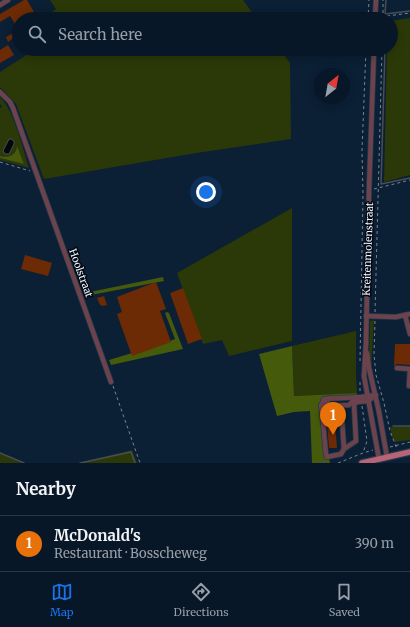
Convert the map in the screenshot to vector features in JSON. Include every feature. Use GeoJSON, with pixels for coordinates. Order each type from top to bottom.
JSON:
{"type":"FeatureCollection","features":[{"type":"Feature","properties":{"kind":"main road"},"geometry":{"type":"LineString","coordinates":[[362,463],[388,460],[410,452]]}},
{"type":"Feature","properties":{"kind":"street"},"geometry":{"type":"LineString","coordinates":[[0,5],[8,0]]}},
{"type":"Feature","properties":{"kind":"street"},"geometry":{"type":"LineString","coordinates":[[375,12],[376,0]]}},
{"type":"Feature","properties":{"kind":"street","name":"Kreitenmolenstraat"},"geometry":{"type":"LineString","coordinates":[[374,56],[366,344],[364,369],[379,461]]}},
{"type":"Feature","properties":{"kind":"street","name":"Hoolstraat"},"geometry":{"type":"LineString","coordinates":[[0,92],[10,102],[13,108],[111,382]]}},
{"type":"Feature","properties":{"kind":"street"},"geometry":{"type":"LineString","coordinates":[[366,316],[396,317],[407,315],[410,334]]}},
{"type":"Feature","properties":{"kind":"street","name":"Kreitenmolenstraat"},"geometry":{"type":"LineString","coordinates":[[366,344],[369,368],[376,395],[388,460]]}},
{"type":"Feature","properties":{"kind":"street"},"geometry":{"type":"LineString","coordinates":[[397,368],[410,369],[409,386]]}},
{"type":"Feature","properties":{"kind":"street"},"geometry":{"type":"LineString","coordinates":[[344,448],[356,441],[354,404],[376,395]]}},
{"type":"Feature","properties":{"kind":"street"},"geometry":{"type":"LineString","coordinates":[[341,406],[344,448],[341,454],[327,457],[321,404],[324,399],[361,397],[368,399]]}},
{"type":"Feature","properties":{"kind":"street"},"geometry":{"type":"LineString","coordinates":[[328,406],[349,405],[361,397]]}},
{"type":"Feature","properties":{"kind":"path"},"geometry":{"type":"LineString","coordinates":[[368,12],[369,0]]}},
{"type":"Feature","properties":{"kind":"path"},"geometry":{"type":"LineString","coordinates":[[382,12],[383,0]]}},
{"type":"Feature","properties":{"kind":"path"},"geometry":{"type":"LineString","coordinates":[[398,15],[410,13]]}},
{"type":"Feature","properties":{"kind":"path","name":"Kreitenmolenstraat"},"geometry":{"type":"LineString","coordinates":[[360,355],[363,194],[362,150],[366,56]]}},
{"type":"Feature","properties":{"kind":"path","name":"Kreitenmolenstraat"},"geometry":{"type":"LineString","coordinates":[[382,56],[374,354],[376,375],[392,438],[396,445],[410,442]]}},
{"type":"Feature","properties":{"kind":"path"},"geometry":{"type":"LineString","coordinates":[[0,162],[32,172],[36,171]]}},
{"type":"Feature","properties":{"kind":"path"},"geometry":{"type":"LineString","coordinates":[[369,190],[410,180]]}},
{"type":"Feature","properties":{"kind":"path"},"geometry":{"type":"LineString","coordinates":[[111,382],[140,463]]}},
{"type":"Feature","properties":{"kind":"path"},"geometry":{"type":"LineString","coordinates":[[338,463],[363,453]]}},
{"type":"Feature","properties":{"kind":"green space"},"geometry":{"type":"Polygon","coordinates":[[[50,0],[243,0],[252,12],[52,12],[56,9],[50,0]]]}},
{"type":"Feature","properties":{"kind":"green space"},"geometry":{"type":"Polygon","coordinates":[[[410,18],[410,175],[384,182],[387,56],[398,56],[398,20],[410,18]]]}},
{"type":"Feature","properties":{"kind":"green space"},"geometry":{"type":"Polygon","coordinates":[[[25,56],[285,56],[290,63],[291,139],[196,153],[44,179],[16,104],[0,87],[0,72],[25,56]]]}},
{"type":"Feature","properties":{"kind":"green space"},"geometry":{"type":"Polygon","coordinates":[[[0,97],[10,111],[14,120],[29,168],[0,160],[0,158],[24,164],[17,147],[13,155],[6,157],[0,156],[0,108],[2,107],[0,104],[0,97]]]}},
{"type":"Feature","properties":{"kind":"green space"},"geometry":{"type":"Polygon","coordinates":[[[17,146],[24,164],[0,158],[0,156],[12,156],[17,146]]]}},
{"type":"Feature","properties":{"kind":"green space"},"geometry":{"type":"Polygon","coordinates":[[[292,208],[292,341],[229,356],[222,340],[203,344],[177,273],[292,208]]]}},
{"type":"Feature","properties":{"kind":"green space"},"geometry":{"type":"Polygon","coordinates":[[[163,277],[164,281],[86,296],[85,293],[163,277]]]}},
{"type":"Feature","properties":{"kind":"green space"},"geometry":{"type":"Polygon","coordinates":[[[165,313],[169,313],[183,349],[111,365],[109,360],[132,353],[133,355],[175,339],[165,313]]]}},
{"type":"Feature","properties":{"kind":"green space"},"geometry":{"type":"Polygon","coordinates":[[[374,320],[371,371],[369,354],[370,321],[374,320]]]}},
{"type":"Feature","properties":{"kind":"green space"},"geometry":{"type":"Polygon","coordinates":[[[356,331],[357,393],[294,396],[292,346],[356,331]]]}},
{"type":"Feature","properties":{"kind":"green space"},"geometry":{"type":"Polygon","coordinates":[[[292,346],[294,396],[357,393],[357,396],[323,398],[319,404],[330,463],[312,463],[310,411],[294,412],[277,416],[259,354],[292,346]]]}},
{"type":"Feature","properties":{"kind":"green space"},"geometry":{"type":"Polygon","coordinates":[[[410,426],[410,440],[395,442],[390,427],[410,426]]]}},
{"type":"Feature","properties":{"kind":"green space"},"geometry":{"type":"Polygon","coordinates":[[[132,450],[137,463],[80,463],[83,462],[132,450]]]}},
{"type":"Feature","properties":{"kind":"green space"},"geometry":{"type":"Polygon","coordinates":[[[0,453],[22,463],[0,463],[0,453]]]}},
{"type":"Feature","properties":{"kind":"shaded area"},"geometry":{"type":"Polygon","coordinates":[[[9,139],[14,141],[14,144],[9,154],[5,154],[3,151],[9,139]]]}},
{"type":"Feature","properties":{"kind":"building"},"geometry":{"type":"Polygon","coordinates":[[[24,0],[27,0],[34,12],[12,12],[12,19],[10,16],[0,22],[0,14],[24,0]]]}},
{"type":"Feature","properties":{"kind":"building"},"geometry":{"type":"Polygon","coordinates":[[[12,34],[12,39],[8,42],[6,37],[12,34]]]}},
{"type":"Feature","properties":{"kind":"building"},"geometry":{"type":"Polygon","coordinates":[[[8,45],[12,52],[12,56],[0,63],[0,50],[8,45]]]}},
{"type":"Feature","properties":{"kind":"building"},"geometry":{"type":"Polygon","coordinates":[[[25,255],[52,263],[48,276],[21,269],[25,255]]]}},
{"type":"Feature","properties":{"kind":"building"},"geometry":{"type":"Polygon","coordinates":[[[156,282],[166,309],[160,311],[171,342],[132,356],[117,314],[122,312],[117,297],[156,282]]]}},
{"type":"Feature","properties":{"kind":"building"},"geometry":{"type":"Polygon","coordinates":[[[183,288],[202,339],[188,344],[170,293],[183,288]]]}},
{"type":"Feature","properties":{"kind":"building"},"geometry":{"type":"Polygon","coordinates":[[[104,296],[107,305],[102,306],[97,298],[104,296]]]}},
{"type":"Feature","properties":{"kind":"building"},"geometry":{"type":"Polygon","coordinates":[[[395,344],[410,344],[410,365],[397,364],[394,366],[395,344]]]}},
{"type":"Feature","properties":{"kind":"building"},"geometry":{"type":"Polygon","coordinates":[[[328,418],[333,418],[335,423],[337,448],[329,448],[328,418]]]}},
{"type":"Feature","properties":{"kind":"waterway"},"geometry":{"type":"LineString","coordinates":[[385,12],[386,0]]}},
{"type":"Feature","properties":{"kind":"waterway"},"geometry":{"type":"LineString","coordinates":[[398,12],[410,11]]}},
{"type":"Feature","properties":{"kind":"waterway"},"geometry":{"type":"LineString","coordinates":[[385,56],[381,184],[410,178]]}},
{"type":"Feature","properties":{"kind":"waterway"},"geometry":{"type":"LineString","coordinates":[[393,426],[410,426]]}},
{"type":"Feature","properties":{"kind":"waterway"},"geometry":{"type":"LineString","coordinates":[[80,463],[131,452],[135,463]]}},
{"type":"Feature","properties":{"kind":"waterway"},"geometry":{"type":"LineString","coordinates":[[0,453],[24,463]]}},
{"type":"Feature","properties":{"kind":"waterway"},"geometry":{"type":"LineString","coordinates":[[319,463],[325,462]]}},
{"type":"Feature","properties":{"kind":"place","name":"McDonald's"},"geometry":{"type":"Point","coordinates":[333,435]}}]}
